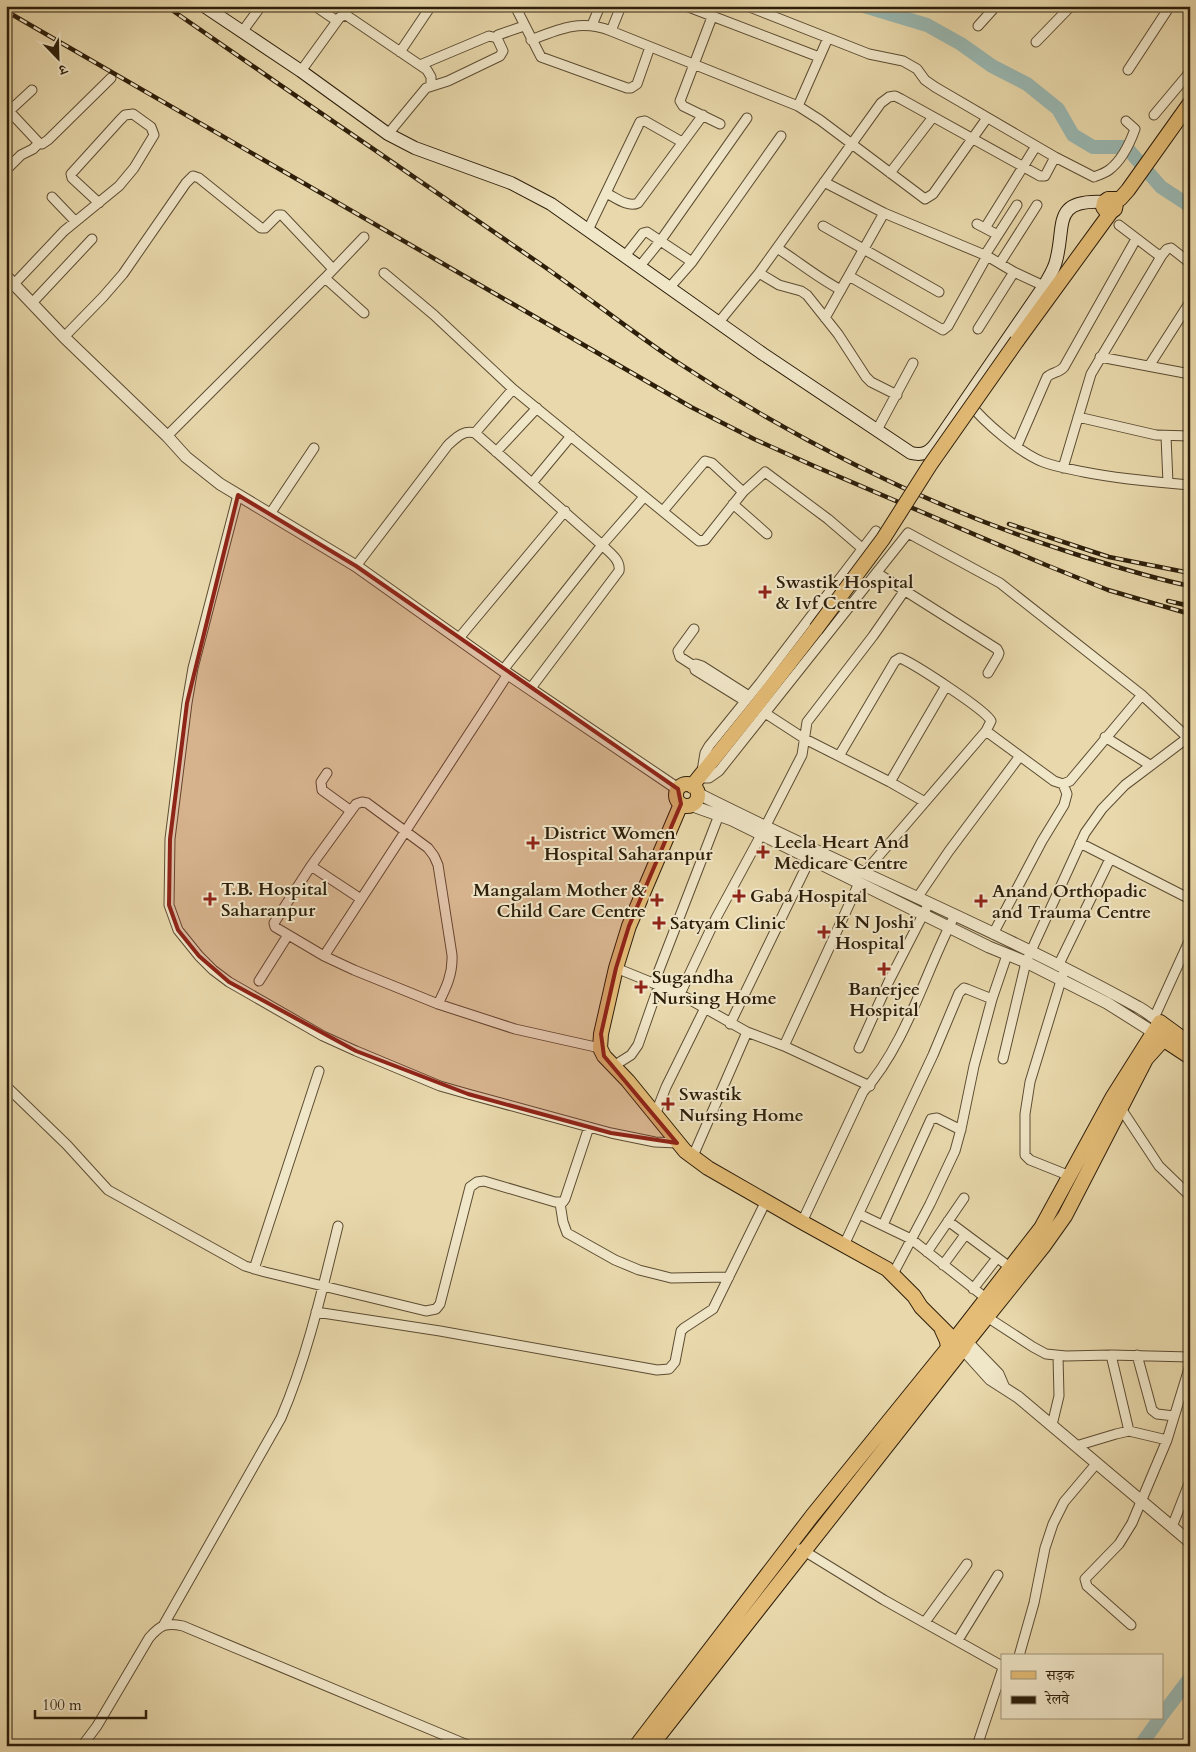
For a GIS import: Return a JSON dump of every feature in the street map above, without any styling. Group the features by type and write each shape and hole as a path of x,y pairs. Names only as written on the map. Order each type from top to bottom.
{"main road":[{"path":"204,6 218,10 242,32 388,134 415,148 511,182 552,204 719,322 911,453 918,455 927,453 937,442 1044,286 1056,263 1062,221 1068,211 1075,204 1084,202 1109,204 1120,199 1190,103"},
{"path":"958,1343 947,1341 940,1326 893,1274 708,1168 693,1156 678,1143 628,1081 604,1056 600,1048 601,1034 616,968 629,926 693,790 882,538 1109,204"},
{"path":"678,789 677,799 693,790"},
{"path":"1160,1028 1190,1044"},
{"path":"1160,1028 1190,1057"},
{"path":"636,1746 791,1543 958,1343 987,1317 1065,1216 1160,1028"},
{"path":"651,1746 804,1550 958,1343 987,1299 1042,1228 1112,1098 1160,1028"},
{"path":"914,1296 928,1302 958,1343"}],"street":[{"path":"242,32 261,6"},
{"path":"315,6 337,21"},
{"path":"400,52 431,6"},
{"path":"515,6 541,58 631,88 637,84 650,46"},
{"path":"592,25 600,6"},
{"path":"611,31 621,6"},
{"path":"686,6 819,57"},
{"path":"747,6 869,54 895,59 912,66 928,83 1036,146 1094,177 1109,170 1131,141 1135,129 1126,121"},
{"path":"978,26 996,6"},
{"path":"1036,42 1071,6"},
{"path":"1128,70 1170,6"},
{"path":"300,71 337,21 343,15 346,15 430,73 431,86"},
{"path":"712,17 680,101 683,106 720,124"},
{"path":"531,40 566,27 592,25 650,46 798,106 820,120 921,197 929,198 987,118"},
{"path":"496,38 501,34 524,26"},
{"path":"388,134 422,91 448,81 500,56 502,51 496,38 492,36 420,65"},
{"path":"798,106 828,38"},
{"path":"1154,115 1190,72"},
{"path":"6,170 21,155 34,149 39,143 48,140 111,78"},
{"path":"32,90 8,112 39,143"},
{"path":"719,322 759,273 881,103 889,97 895,96 1040,176 1045,176 1056,157"},
{"path":"98,202 72,178 71,174 125,115 133,114 153,131 153,139 126,178 10,280 64,337 167,436 186,457 220,484 356,566 506,672 678,789"},
{"path":"606,192 628,204 638,203 703,116"},
{"path":"890,173 933,117"},
{"path":"640,266 661,240 746,118"},
{"path":"588,230 640,122 645,121 682,142"},
{"path":"670,288 692,262 780,136"},
{"path":"998,235 981,226 1036,146"},
{"path":"64,337 123,274 193,176 199,178 261,228 265,228 278,215 282,215 334,269"},
{"path":"824,182 884,213 986,256 1044,286"},
{"path":"52,197 75,221"},
{"path":"848,276 943,330 948,326 1017,204"},
{"path":"1000,263 1037,205"},
{"path":"826,318 884,213"},
{"path":"1118,225 1157,254 1162,255"},
{"path":"823,226 940,292"},
{"path":"625,256 645,232 661,240 692,262"},
{"path":"167,436 364,237"},
{"path":"32,303 92,239"},
{"path":"1017,446 1047,377 1064,367 1136,239"},
{"path":"777,248 800,262 820,279 841,290"},
{"path":"1064,468 1091,374 1162,255 1167,249 1171,248 1190,263"},
{"path":"978,329 1014,272"},
{"path":"384,273 434,315 514,389 695,539 705,540 743,492 765,472 828,519 863,549"},
{"path":"759,273 779,285 804,292 826,318 866,377 871,382 897,395"},
{"path":"325,278 364,314"},
{"path":"1149,366 1190,302"},
{"path":"1100,356 1190,374"},
{"path":"877,430 913,363"},
{"path":"475,433 514,389"},
{"path":"966,400 980,418 1042,462 1122,479 1190,485"},
{"path":"496,452 537,408"},
{"path":"1078,417 1147,433 1166,436 1190,436"},
{"path":"356,566 448,445 459,434 475,433 565,511 602,545 618,561 620,566 531,688"},
{"path":"532,483 571,436"},
{"path":"1166,436 1168,483"},
{"path":"270,514 314,448"},
{"path":"663,511 705,461 712,462 743,492"},
{"path":"238,495 193,668 187,703 170,839 168,905 178,930 199,956 229,982 323,1036 356,1051 440,1086 636,1139 678,1143"},
{"path":"324,956 506,672 602,545 644,497"},
{"path":"733,504 767,534"},
{"path":"459,638 565,511"},
{"path":"693,790 709,746 876,530"},
{"path":"693,790 719,771 908,533 1000,583 1142,695 1188,736 1112,797 1094,820 1080,843 1028,957 1002,1059"},
{"path":"877,573 997,649 998,656 988,673"},
{"path":"680,994 716,918 802,755 807,722 873,636 905,590"},
{"path":"694,629 678,654 694,666 695,670 747,699"},
{"path":"784,1046 861,878 986,731 991,721 988,716 946,686 902,658 897,659 839,756"},
{"path":"890,782 946,686"},
{"path":"986,731 1054,781 1063,784 1070,781 1142,695"},
{"path":"765,713 805,740 890,782 925,802"},
{"path":"1105,737 1150,766"},
{"path":"918,898 949,851 1020,756"},
{"path":"327,773 321,782 322,790 351,812"},
{"path":"993,934 1042,840 1064,805 1067,794 1063,784"},
{"path":"693,790 719,815 763,831 861,878 922,915 1007,954 1028,957 1062,967 1140,1008 1160,1028"},
{"path":"693,790 810,859 918,898 993,934 1060,980 1160,1028"},
{"path":"438,1004 450,977 452,955 440,875 434,856 428,848 367,803 359,802 312,866 274,923 275,927 324,956 438,1004 515,1029 600,1048"},
{"path":"612,1066 631,1055 638,1045 657,984 719,815"},
{"path":"1080,843 1190,899"},
{"path":"730,1024 810,859"},
{"path":"1070,1176 1030,1160 1025,1155 1024,1114 1030,1082 1060,980 1062,967 1110,859"},
{"path":"312,866 361,899"},
{"path":"859,1048 928,903"},
{"path":"802,1222 863,1092 870,1086 907,1022 948,927 955,916"},
{"path":"259,981 288,935"},
{"path":"1160,1028 1190,939"},
{"path":"893,1274 954,1151 961,1130 974,1066 992,999 1007,954"},
{"path":"616,968 680,994 730,1024 784,1046 870,1086"},
{"path":"844,1245 933,1055 959,993 964,988 992,999"},
{"path":"655,1115 666,1087 705,1008"},
{"path":"693,1156 747,1032"},
{"path":"254,1269 319,1072"},
{"path":"6,1086 67,1145 108,1190 254,1269 431,1311 440,1304 470,1187 484,1181 560,1203"},
{"path":"1120,1107 1159,1166 1190,1196"},
{"path":"884,1225 931,1120 936,1118 961,1130"},
{"path":"560,1203 565,1199 589,1127"},
{"path":"927,1252 964,1198"},
{"path":"316,1312 664,1370 672,1367 675,1362 681,1331 713,1309 766,1201"},
{"path":"560,1203 567,1233 622,1263 639,1270 671,1278 729,1277"},
{"path":"860,1214 911,1239 987,1299"},
{"path":"948,1222 1010,1268"},
{"path":"163,1626 281,1418 290,1396 316,1312 338,1226"},
{"path":"943,1265 965,1234"},
{"path":"973,1289 997,1258"},
{"path":"987,1317 1046,1354 1058,1356 1137,1355 1190,1357"},
{"path":"958,1343 998,1374 1005,1389 1018,1397 1190,1542"},
{"path":"1111,1355 1129,1431"},
{"path":"1137,1355 1152,1410 1158,1414 1174,1416"},
{"path":"1052,1426 1059,1396 1058,1356"},
{"path":"1131,1625 1084,1582 1087,1576 1123,1539 1132,1523 1166,1440 1190,1365"},
{"path":"1076,1446 1129,1431 1166,1440"},
{"path":"1021,1654 1034,1603 1045,1548 1053,1524 1064,1502 1096,1464"},
{"path":"1172,1527 1189,1487"},
{"path":"791,1543 884,1600 1001,1665"},
{"path":"925,1622 966,1564"},
{"path":"958,1640 998,1575"},
{"path":"82,1746 97,1726 150,1638 158,1628 173,1624 182,1626 470,1746"},
{"path":"977,1746 1001,1674"}],"highlighted area":[{"path":"238,495 356,566 678,789 681,804 629,926 616,968 601,1034 604,1056 677,1143 611,1133 468,1094 356,1051 229,982 199,956 178,930 169,905 170,839 187,703"}],"waterway":[{"path":"864,6 927,25 961,44 992,66 1027,84 1058,109 1073,135 1093,147 1126,147 1161,187 1190,206"},
{"path":"1164,1712 1190,1678"},
{"path":"1140,1746 1159,1720"}],"railway":[{"path":"166,6 539,263 674,360 769,419 868,471 970,516 1075,554 1146,576 1190,586"},
{"path":"6,11 691,407 754,439 814,466 1046,565 1108,590 1190,614"},
{"path":"1009,524 1109,557 1190,573"},
{"path":"1168,601 1190,606"}],"place":[{"name":"Swastik Hospital & Ivf Centre","path":"765,592"},
{"name":"District Women Hospital Saharanpur","path":"533,843"},
{"name":"Leela Heart And Medicare Centre","path":"763,852"},
{"name":"Gaba Hospital","path":"739,896"},
{"name":"T.B. Hospital Saharanpur","path":"210,899"},
{"name":"Mangalam Mother & Child Care Centre","path":"657,900"},
{"name":"Anand Orthopadic and Trauma Centre","path":"981,901"},
{"name":"Satyam Clinic","path":"659,923"},
{"name":"K N Joshi Hospital","path":"824,932"},
{"name":"Banerjee Hospital","path":"884,969"},
{"name":"Sugandha Nursing Home","path":"641,987"},
{"name":"Swastik Nursing Home","path":"668,1104"}]}
